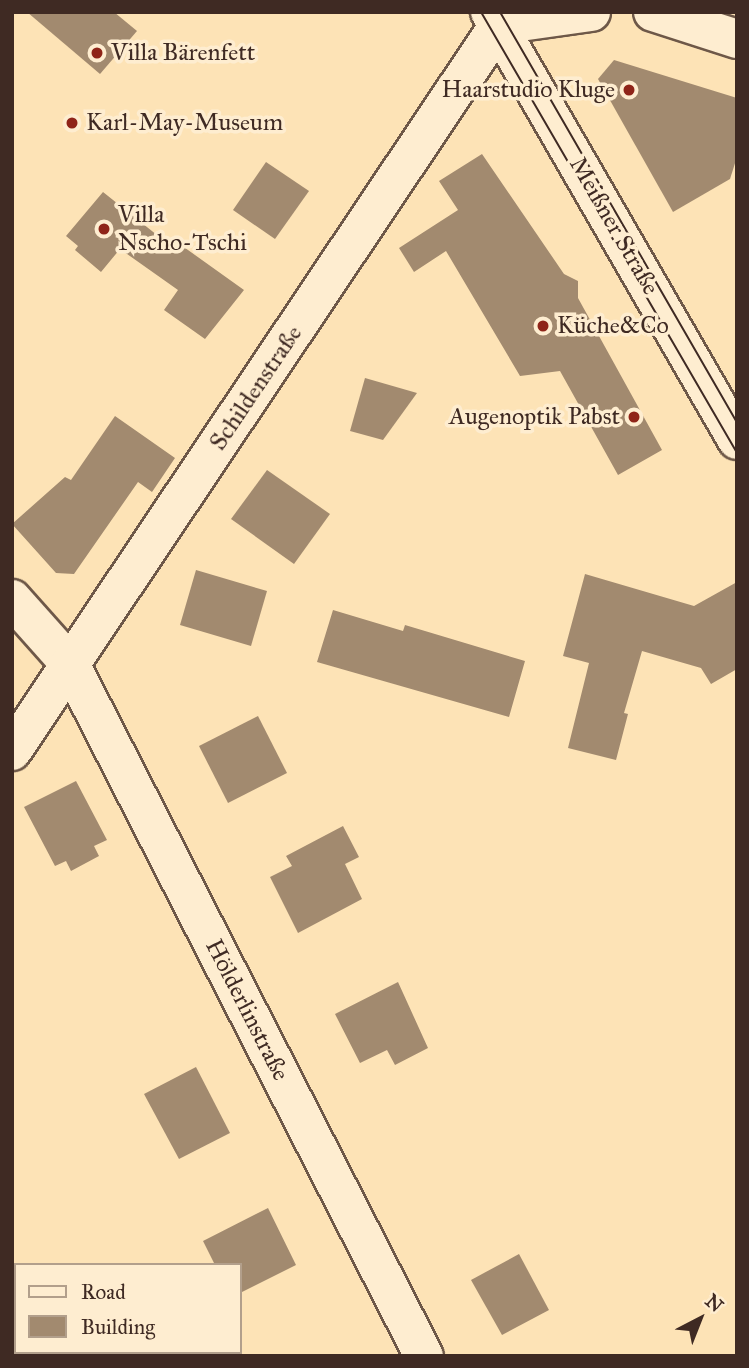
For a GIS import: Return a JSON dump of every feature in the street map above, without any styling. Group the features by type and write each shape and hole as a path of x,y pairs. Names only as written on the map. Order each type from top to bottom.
{"street":[{"path":"497,17 591,12"},
{"path":"653,12 737,39"},
{"name":"Meißner Straße","path":"497,17 737,440"},
{"name":"Schildenstraße","path":"12,751 497,17"},
{"name":"Hölderlinstraße","path":"12,599 70,664 424,1356"}],"building":[{"name":"Villa Bärenfett","path":"27,12 114,12 137,31 100,74"},
{"path":"614,60 737,98 737,157 730,179 673,212 598,79"},
{"path":"482,154 564,274 578,281 578,298 662,450 618,475 560,371 520,376 446,251 414,272 399,248 458,210 439,181"},
{"path":"266,162 309,191 275,239 233,210"},
{"path":"103,192 177,251 181,245 244,290 205,339 164,310 178,290 120,249 101,272 75,250 78,246 66,236"},
{"path":"365,378 417,393 383,440 350,431"},
{"path":"115,416 175,458 152,492 138,482 74,574 56,573 12,524 65,477 71,480"},
{"path":"267,470 330,514 294,564 231,519"},
{"path":"196,570 267,591 251,646 180,625"},
{"path":"585,574 694,606 737,582 737,669 711,684 701,668 642,651 624,713 628,714 616,760 568,748 589,663 563,656"},
{"path":"333,610 403,631 405,625 525,661 509,717 317,662"},
{"path":"258,716 287,773 228,803 199,746"},
{"path":"76,781 107,840 94,846 99,856 71,871 66,861 55,866 24,807"},
{"path":"343,826 359,857 345,864 362,899 298,933 270,877 292,866 286,856"},
{"path":"398,982 428,1048 395,1065 387,1050 360,1063 335,1014"},
{"path":"196,1067 230,1133 179,1159 144,1094"},
{"path":"268,1208 296,1265 242,1292 242,1263 214,1263 203,1241"},
{"path":"519,1254 549,1310 502,1335 471,1280"}],"tram line":[{"path":"481,12 737,453"},
{"path":"500,12 737,422"}],"place":[{"name":"Villa Bärenfett","path":"97,53"},
{"name":"Haarstudio Kluge","path":"629,90"},
{"name":"Karl-May-Museum","path":"72,123"},
{"name":"Villa Nscho-Tschi","path":"104,229"},
{"name":"Küche&Co","path":"543,326"},
{"name":"Augenoptik Pabst","path":"634,417"}]}
